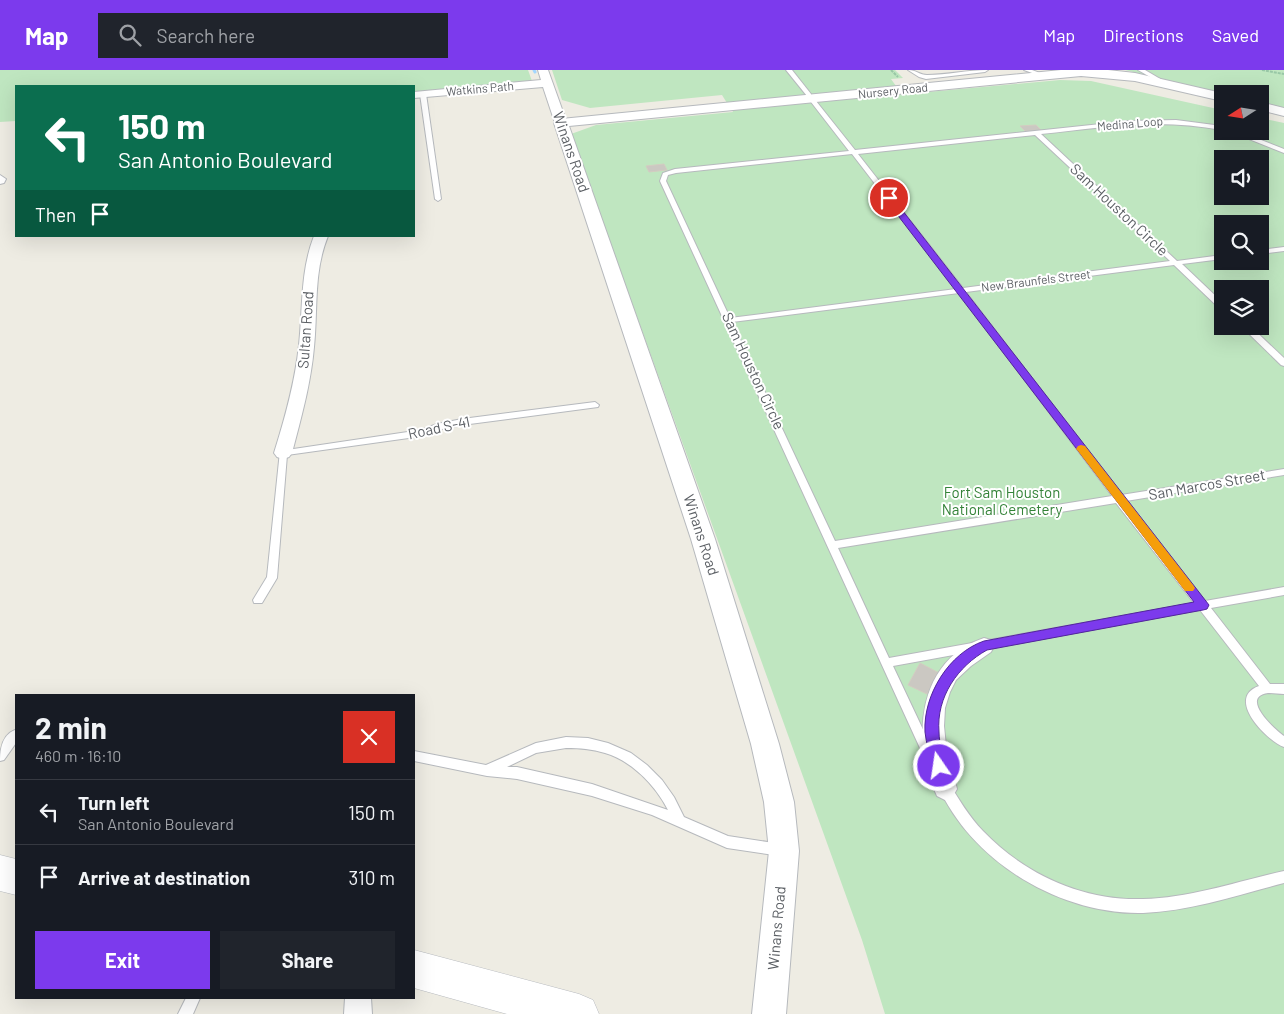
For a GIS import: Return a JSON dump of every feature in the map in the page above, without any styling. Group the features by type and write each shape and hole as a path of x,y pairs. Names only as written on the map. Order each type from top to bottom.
{"main road":[{"path":"0,873 15,877"},
{"path":"415,969 579,1014"}],"street":[{"name":"Winans Road","path":"543,70 700,530 765,744 779,802 784,851 769,1014"},
{"name":"Nursery Road","path":"561,123 1080,72 1138,73 1214,95"},
{"name":"Watkins Path","path":"418,94 547,83"},
{"path":"1269,108 1284,112"},
{"name":"Sultan Road","path":"283,453 306,359 310,264 321,237"},
{"path":"945,789 932,731 935,703 940,691 962,659 984,646"},
{"path":"358,999 358,1014"}],"lane":[{"path":"789,70 962,290 1119,499 1267,688"},
{"path":"911,70 921,76 926,76 985,70"},
{"path":"1027,70 1045,76"},
{"path":"1120,70 1138,73"},
{"path":"418,94 438,199"},
{"name":"Medina Loop","path":"1036,133 1158,120 1214,127"},
{"name":"Sam Houston Circle","path":"1214,299 1036,133 675,171 665,174 663,180 730,320 945,789 969,826 1001,856 1021,871 1044,883 1092,901 1141,906 1168,904 1284,877"},
{"path":"1255,140 1284,151"},
{"path":"1269,251 1284,249"},
{"name":"New Braunfels Street","path":"730,320 1214,258"},
{"path":"1254,335 1284,363"},
{"name":"Road S-41","path":"283,453 423,433 440,426 462,422 595,405"},
{"path":"258,600 272,578 283,453"},
{"name":"San Marcos Street","path":"833,545 1284,472"},
{"path":"886,663 1284,591"},
{"path":"1284,689 1267,688 1260,690 1252,700 1254,714 1265,730 1284,742"},
{"path":"0,756 15,735"},
{"path":"487,771 521,754 543,746 590,743 623,754 651,774 672,802 680,822"},
{"path":"415,756 487,771 517,773 592,790 654,810 727,842 784,851"},
{"path":"185,1014 192,999"}],"path":[{"path":"891,70 898,77"},
{"path":"1262,70 1284,74"}],"green space":[{"path":"0,70 528,70 532,81 415,92 415,85 15,85 15,121 0,122"},
{"path":"552,70 895,70 903,78 891,79 896,86 727,103 722,95 590,108 562,100"},
{"path":"1125,70 1284,70 1284,109 1269,105 1269,85 1214,85 1214,91"},
{"name":"Fort Sam Houston National Cemetery","path":"1060,80 1091,81 1214,108 1214,140 1269,140 1269,120 1284,123 1284,1014 885,1014 862,940 571,134 596,125 733,112 732,110"}],"building":[{"path":"1036,125 1041,130 1026,132 1020,126"},
{"path":"664,164 667,170 649,172 646,166"},
{"path":"920,663 939,673 927,694 908,685"}],"slow traffic":[{"path":"1081,449 1189,588"}],"route":[{"path":"889,198 962,290 1119,499 1203,605 984,646 970,653 956,666 940,691 935,703 932,716 932,731 939,766"}]}
